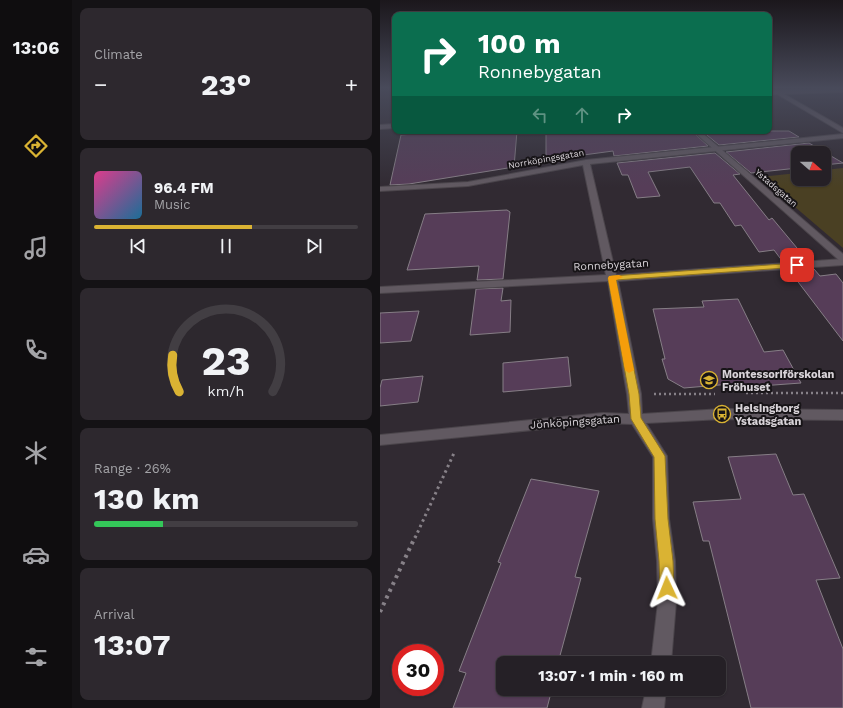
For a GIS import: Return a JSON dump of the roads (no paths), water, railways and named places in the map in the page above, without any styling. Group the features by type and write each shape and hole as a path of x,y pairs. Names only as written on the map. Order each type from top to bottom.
{"street":[{"path":"828,121 843,130"},
{"path":"380,127 392,126"},
{"name":"Ystadsgatan","path":"699,134 843,259"},
{"name":"Norrköpingsgatan","path":"380,189 468,184 586,162 843,136"},
{"path":"586,162 612,278 634,394 636,419 660,456 661,519 666,561 667,602 662,656"},
{"name":"Ronnebygatan","path":"380,290 612,278 843,262"},
{"name":"Jönköpingsgatan","path":"380,440 603,418 636,419 722,414 843,414"},
{"path":"652,708 655,696"}],"place":[{"name":"Montessoriförskolan Fröhuset","path":"709,380"},
{"name":"Helsingborg Ystadsgatan","path":"722,414"}]}
